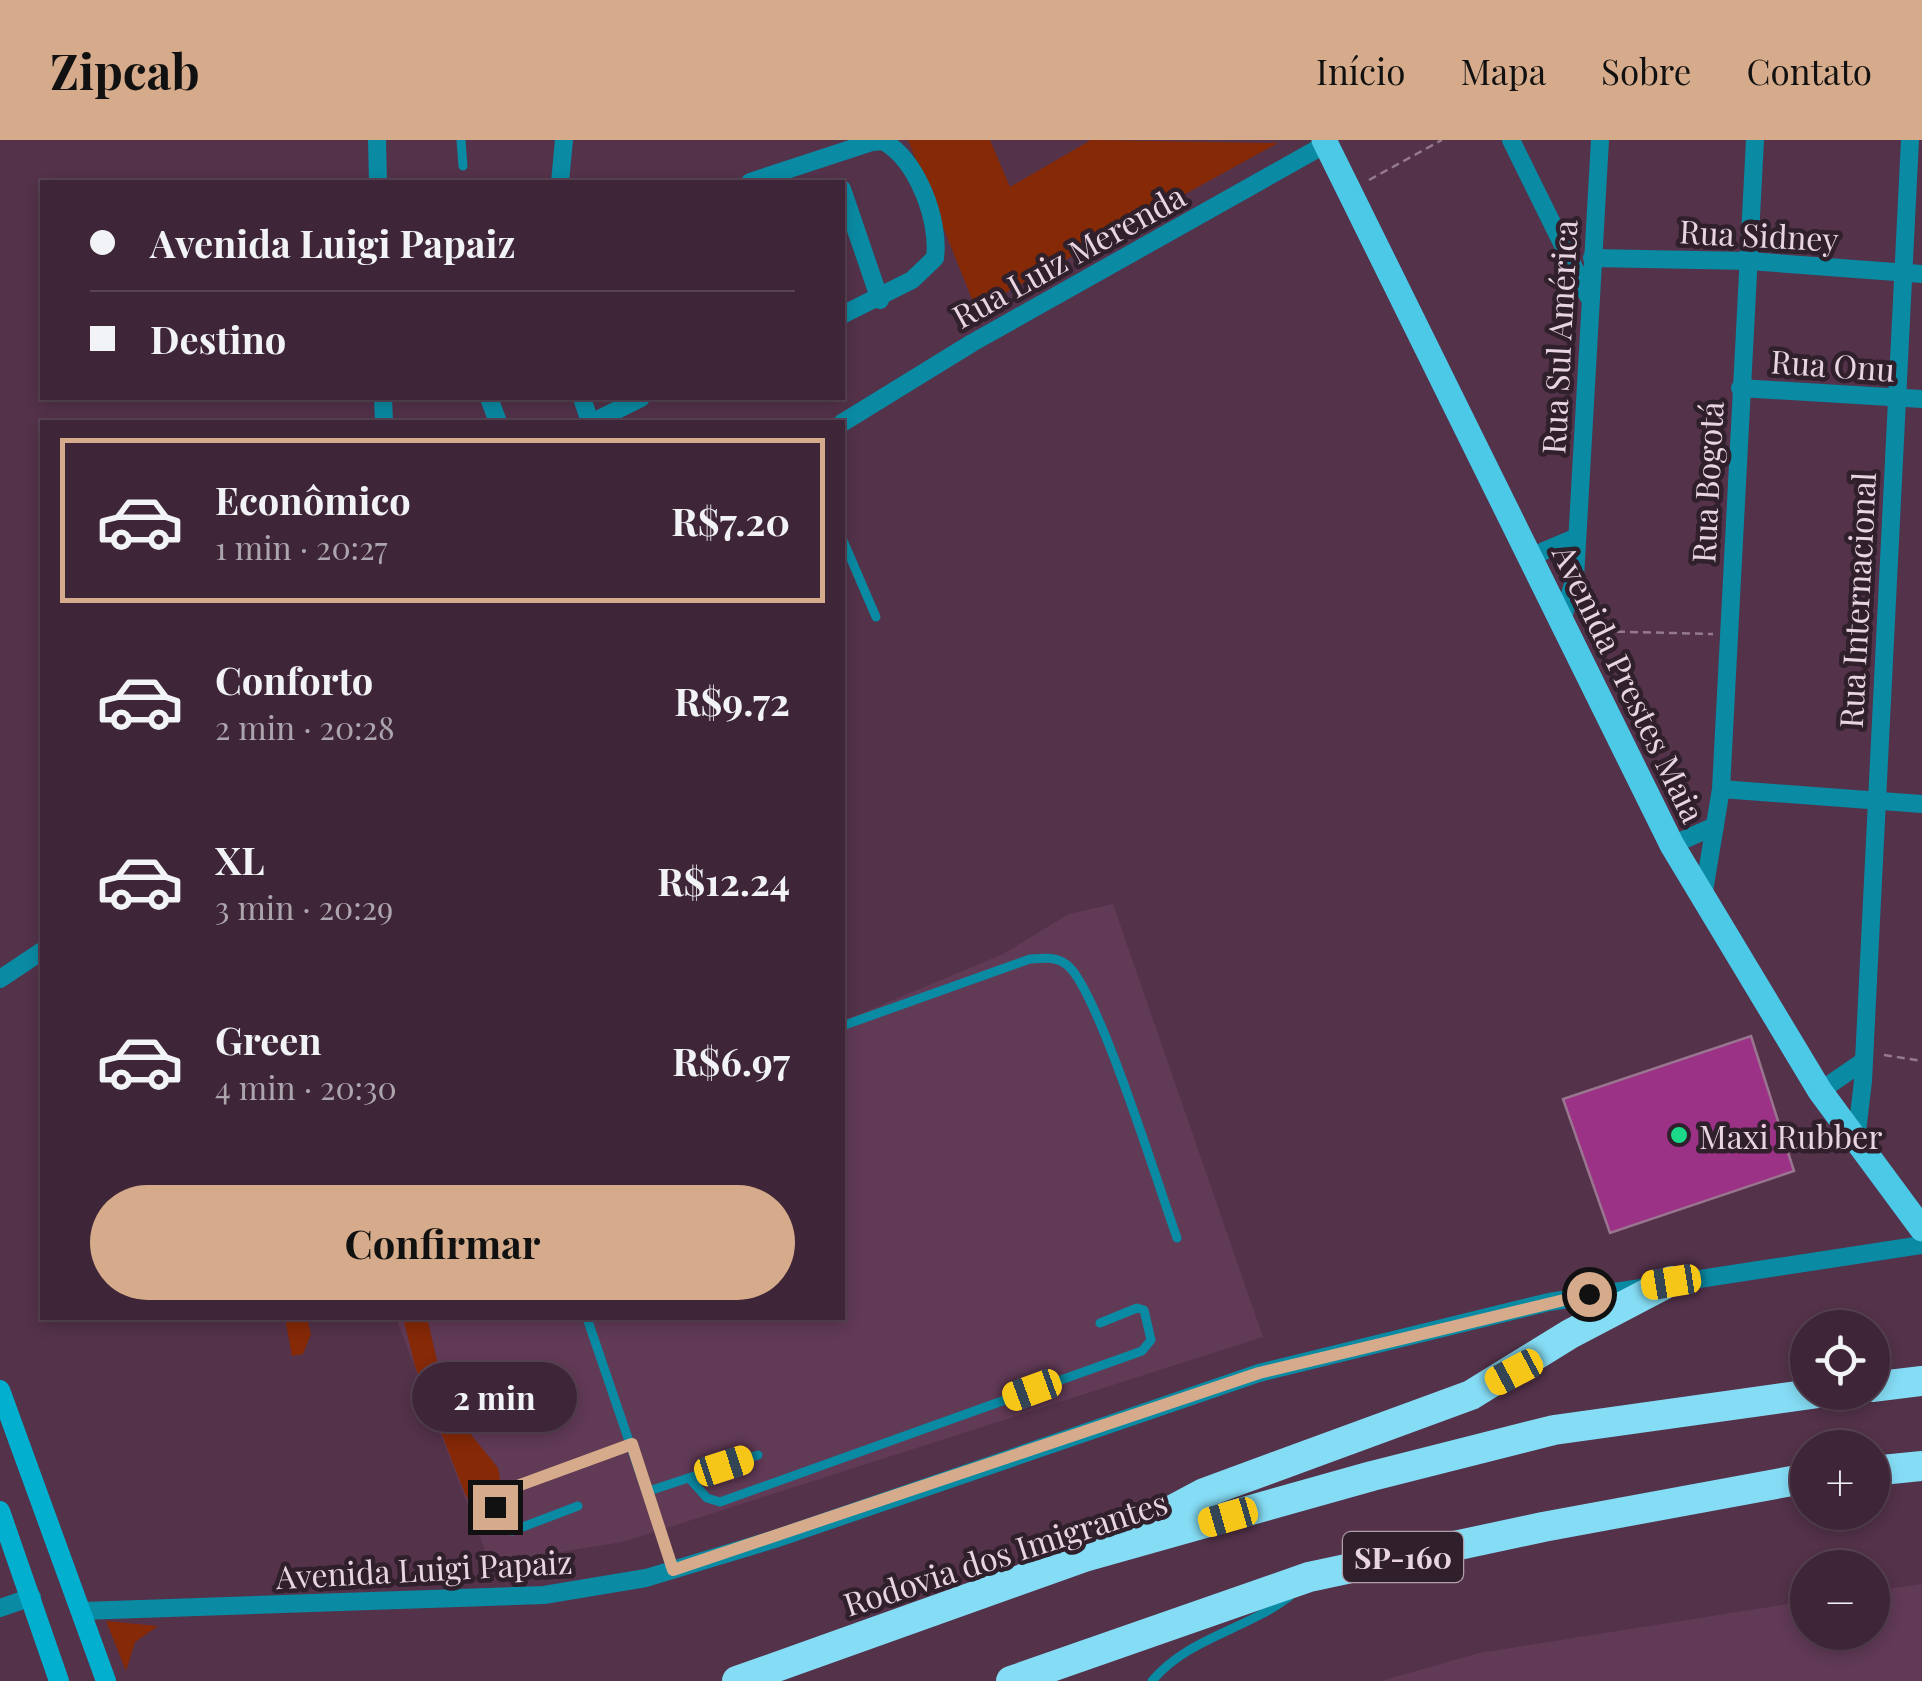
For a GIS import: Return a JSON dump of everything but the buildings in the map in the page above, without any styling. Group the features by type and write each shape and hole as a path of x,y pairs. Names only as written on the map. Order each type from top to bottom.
{"highway":[{"path":"1084,1557 1204,1494 1471,1395 1570,1334 1671,1282"},
{"path":"1890,1385 1922,1381"},
{"name":"Rodovia dos Imigrantes","path":"737,1681 1084,1557 1554,1430 1790,1397"},
{"path":"1890,1469 1922,1466"},
{"name":"SP-160","path":"1011,1681 1310,1577 1543,1526 1790,1481"}],"main road":[{"name":"Avenida Prestes Maia","path":"1325,142 1672,845 1820,1091 1922,1229"}],"street":[{"path":"376,140 378,180"},
{"path":"560,180 564,140"},
{"path":"1510,140 1590,300"},
{"name":"Rua Sul América","path":"1566,624 1575,578 1600,140"},
{"name":"Rua Bogotá","path":"1703,898 1721,789 1754,140"},
{"name":"Rua Internacional","path":"1856,1140 1898,398 1913,273 1910,140"},
{"path":"761,180 883,141 906,159 935,234 935,258 912,280 880,300 845,314"},
{"name":"Rua Luiz Merenda","path":"845,422 972,343 1325,142"},
{"path":"831,155 839,180"},
{"path":"845,198 880,300"},
{"name":"Rua Sidney","path":"1592,258 1748,261 1913,273"},
{"name":"Rua Onu","path":"1740,388 1922,399"},
{"path":"596,420 637,400"},
{"path":"1532,556 1577,537"},
{"path":"1721,789 1922,804"},
{"path":"1672,845 1715,826"},
{"path":"0,979 40,951"},
{"path":"1820,1091 1862,1057"},
{"name":"Avenida Luigi Papaiz","path":"82,1611 544,1595 673,1570 1259,1373 1549,1302 1922,1245"},
{"path":"0,1390 106,1681"},
{"path":"0,1511 59,1681"},
{"path":"0,1608 32,1596"}],"lane":[{"path":"461,140 463,166"},
{"path":"845,545 876,618"},
{"path":"845,1025 1030,960 1050,957 1065,963 1092,1002 1177,1238"},
{"path":"689,1478 707,1498 720,1502 1142,1350 1151,1340 1144,1310 1137,1308 1100,1323"},
{"path":"588,1320 650,1491 673,1570"},
{"path":"578,1506 512,1532 496,1517 495,1507 506,1490 632,1444"},
{"path":"650,1491 758,1455"},
{"path":"1152,1681 1183,1653 1272,1610 1310,1577"}],"path":[{"path":"1349,192 1442,140"},
{"path":"1566,624 1728,635"},
{"path":"1862,1057 1922,1061"}],"shaded area":[{"path":"908,140 990,140 1010,187 1091,140 1278,143 976,309"},
{"path":"1113,904 1263,1337 623,1542 490,1563 397,1320 845,1320 845,1020 1003,954 1069,914"},
{"path":"285,1320 308,1320 311,1334 303,1354 292,1356"},
{"path":"404,1320 427,1320 448,1406 498,1468 500,1479 482,1506 471,1504 465,1494 415,1366"},
{"path":"1922,1584 1922,1681 1381,1681 1479,1653 1790,1604 1790,1650 1890,1650 1890,1589"},
{"path":"106,1621 158,1626 135,1642 126,1671"}],"place":[{"name":"Maxi Rubber","path":"1679,1135"}],"route":[{"path":"495,1507 506,1490 632,1444 673,1570 808,1528 1259,1373 1589,1294"}]}
